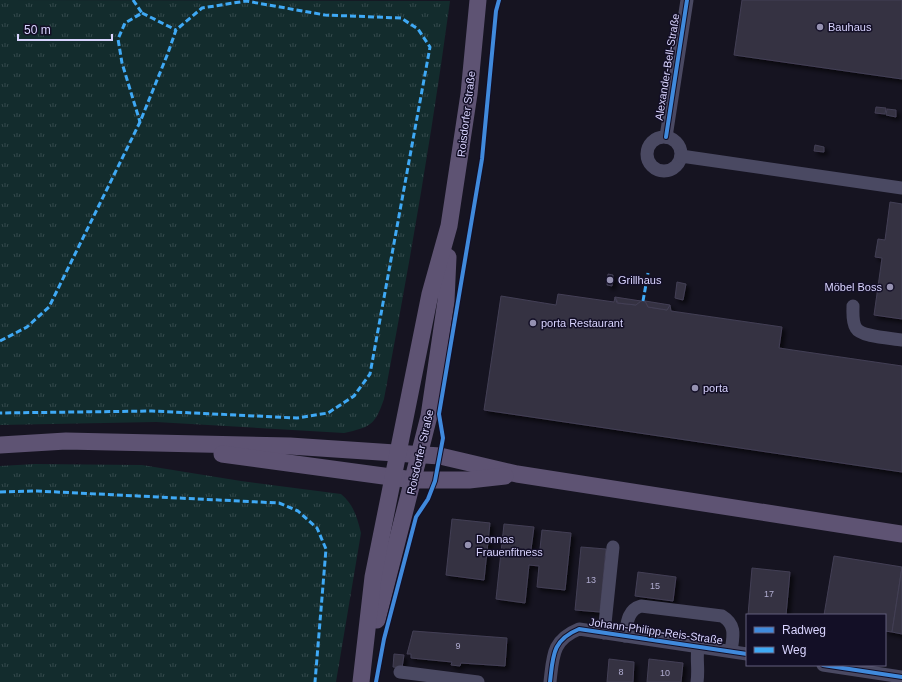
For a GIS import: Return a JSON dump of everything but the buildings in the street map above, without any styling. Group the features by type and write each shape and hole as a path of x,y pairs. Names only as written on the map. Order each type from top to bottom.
{"main road":[{"name":"Roisdorfer Straße","path":"362,677 429,416 446,301 449,226 469,94 478,0"},
{"name":"Roisdorfer Straße","path":"362,677 373,577 392,478 430,294 449,226"},
{"path":"0,444 66,441 290,446 440,456 517,474 902,534"},
{"path":"166,444 413,480 469,480 517,474"}],"street":[{"name":"Alexander-Bell-Straße","path":"666,137 687,0"},
{"path":"666,137 675,141 680,150 681,156 675,166 663,171 653,167 647,151 650,143 657,138 666,137"},
{"path":"681,156 902,188"},
{"path":"853,306 853,320 856,329 863,334 902,340"},
{"path":"604,633 613,547"},
{"path":"625,636 628,617 635,608 640,606 722,616 732,624 734,631 731,651"},
{"name":"Johann-Philipp-Reis-Straße","path":"550,682 554,655 561,639 579,629 746,654"},
{"path":"697,682 699,666 696,659 698,646"},
{"path":"830,666 902,677"},
{"path":"400,672 478,682"}],"green space":[{"path":"0,0 450,1 420,201 384,399 375,420 371,424 360,429 344,433 156,422 0,425"},
{"path":"35,464 142,465 241,481 341,494 352,507 361,533 336,682 0,682 0,466"}],"marked path":[{"path":"133,0 142,13 125,23 118,39 122,63 140,122"},
{"path":"0,341 27,327 49,307 140,122 176,30 202,8 246,1 325,15 401,18 418,29 430,47 370,374 354,396 328,413 297,418 152,411 0,413"},
{"path":"142,13 176,30"},
{"path":"643,301 648,273"},
{"path":"0,492 37,491 279,503 298,511 317,528 326,549 315,682"}],"cycle path":[{"path":"376,682 384,639 416,517 428,499 435,481 443,438 439,414 482,159 496,11 499,0"},
{"path":"666,137 687,0"},
{"path":"550,682 553,657 559,644 570,633 579,629 746,654"},
{"path":"830,666 902,677"}],"place":[{"name":"Bauhaus","path":"820,27"},
{"name":"Grillhaus","path":"610,280"},
{"name":"Möbel Boss","path":"890,287"},
{"name":"porta Restaurant","path":"533,323"},
{"name":"porta","path":"695,388"},
{"name":"Donnas Frauenfitness","path":"468,545"}]}
